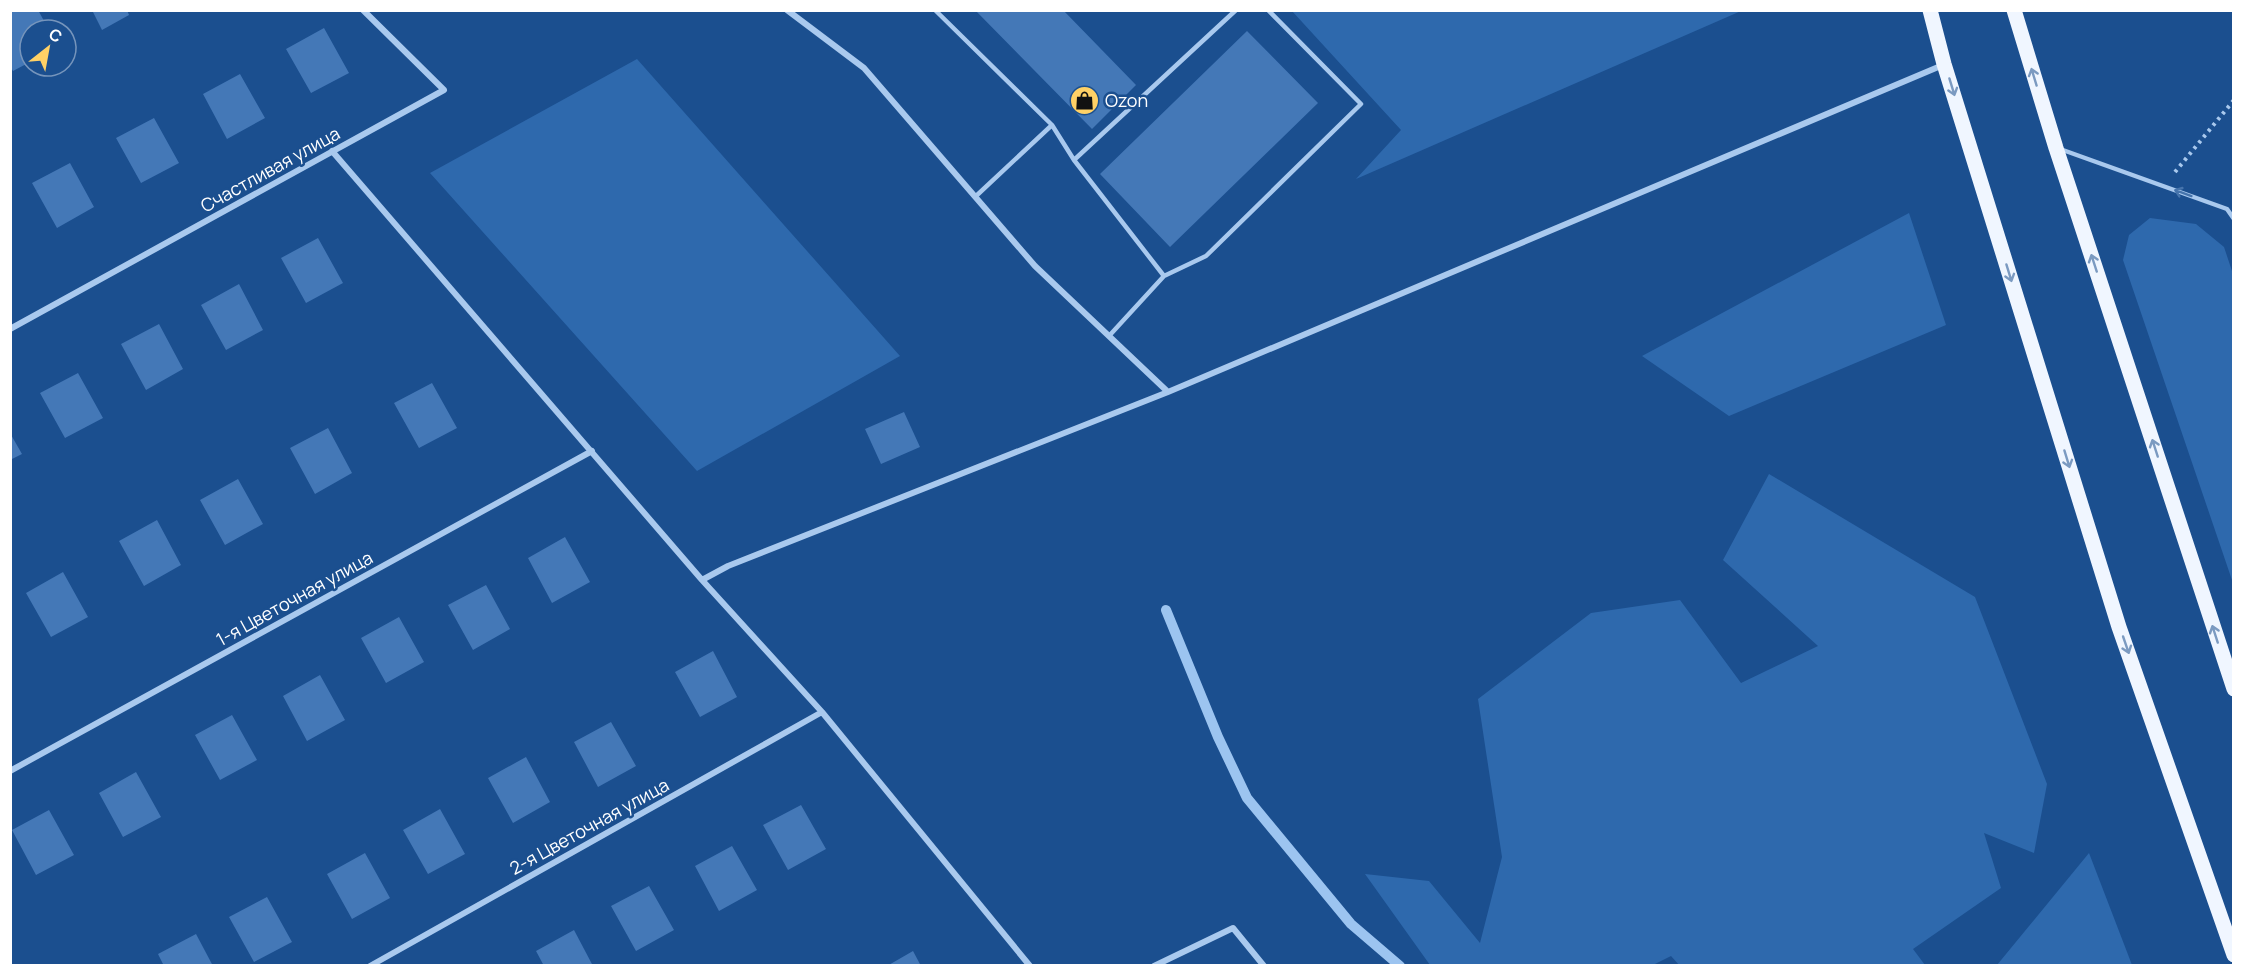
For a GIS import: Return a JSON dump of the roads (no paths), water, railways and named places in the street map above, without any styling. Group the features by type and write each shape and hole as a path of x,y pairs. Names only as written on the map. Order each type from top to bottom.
{"main road":[{"path":"1930,10 1944,64 2119,627 2234,955"},
{"path":"2014,10 2056,148 2234,689"}],"street":[{"name":"Счастливая улица","path":"10,329 444,90 363,10"},
{"path":"787,10 864,68 1035,266 1168,392"},
{"path":"702,580 728,566 1168,392 1944,64"},
{"path":"332,151 702,580 822,712 1030,966"},
{"name":"1-я Цветочная улица","path":"10,771 592,451"},
{"name":"2-я Цветочная улица","path":"370,966 822,712"},
{"path":"1154,966 1233,928 1264,966"}],"lane":[{"path":"935,10 1052,125 1074,160 1164,276"},
{"path":"1074,160 1236,10"},
{"path":"1109,336 1164,276 1206,256 1361,104 1268,10"},
{"path":"975,197 1052,125"},
{"path":"2056,148 2227,209 2234,219"},
{"path":"2227,209 2234,207"}],"waterway":[{"path":"1166,610 1218,737 1247,798 1351,924 1400,966"}],"place":[{"name":"Ozon","path":"1084,100"}]}
